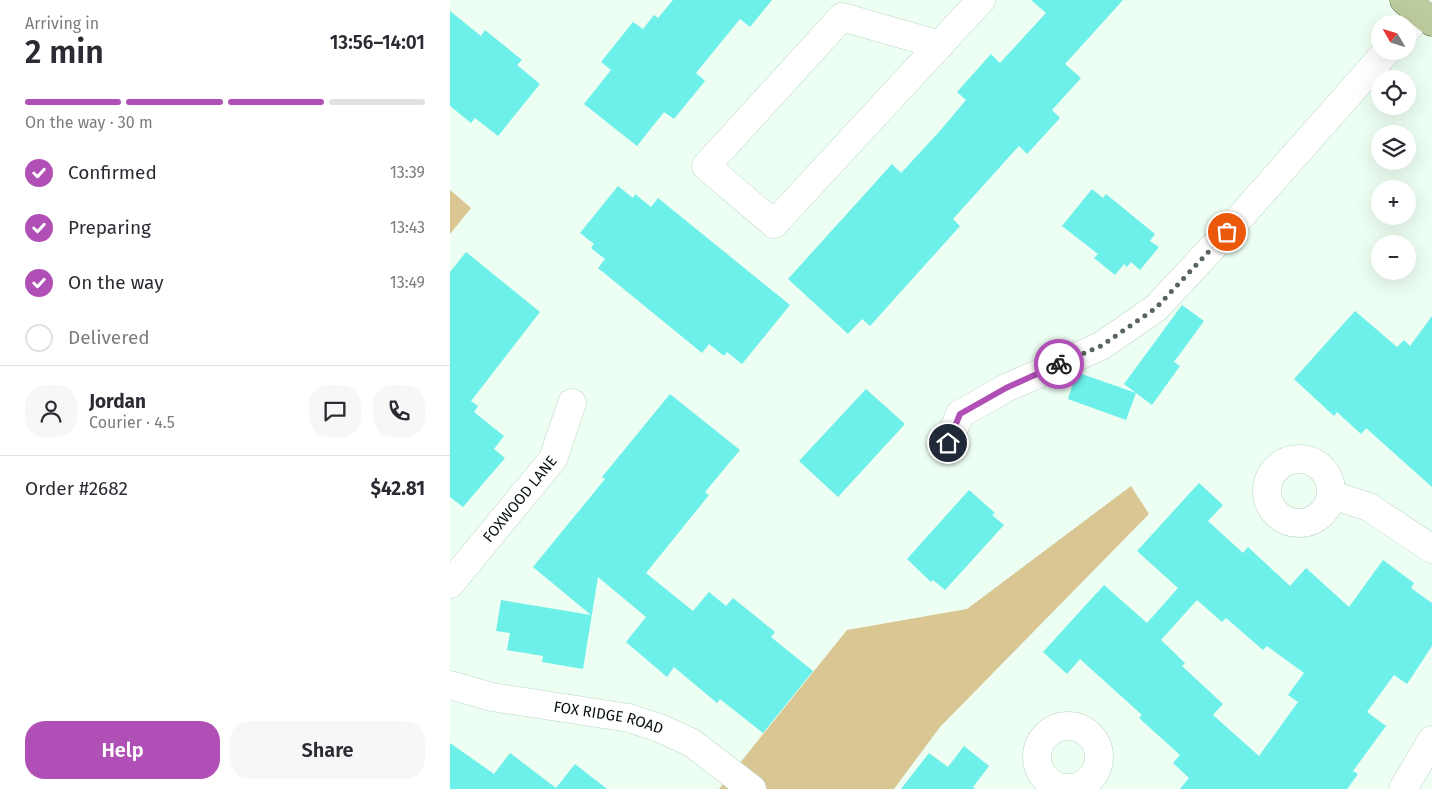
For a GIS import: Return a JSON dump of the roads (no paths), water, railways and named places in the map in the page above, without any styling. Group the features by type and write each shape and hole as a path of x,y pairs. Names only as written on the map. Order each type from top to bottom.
{"street":[{"path":"940,45 842,17 706,166 774,224 940,45 981,0"},
{"path":"948,443 960,414 1006,388 1101,346 1156,308 1227,232 1379,60"},
{"name":"FOXWOOD LANE","path":"450,584 553,459 572,403"},
{"path":"1332,495 1368,507 1432,548"},
{"name":"FOX RIDGE ROAD","path":"450,685 492,697 629,718 662,729 692,743 752,789"},
{"path":"1403,789 1432,740"}]}
